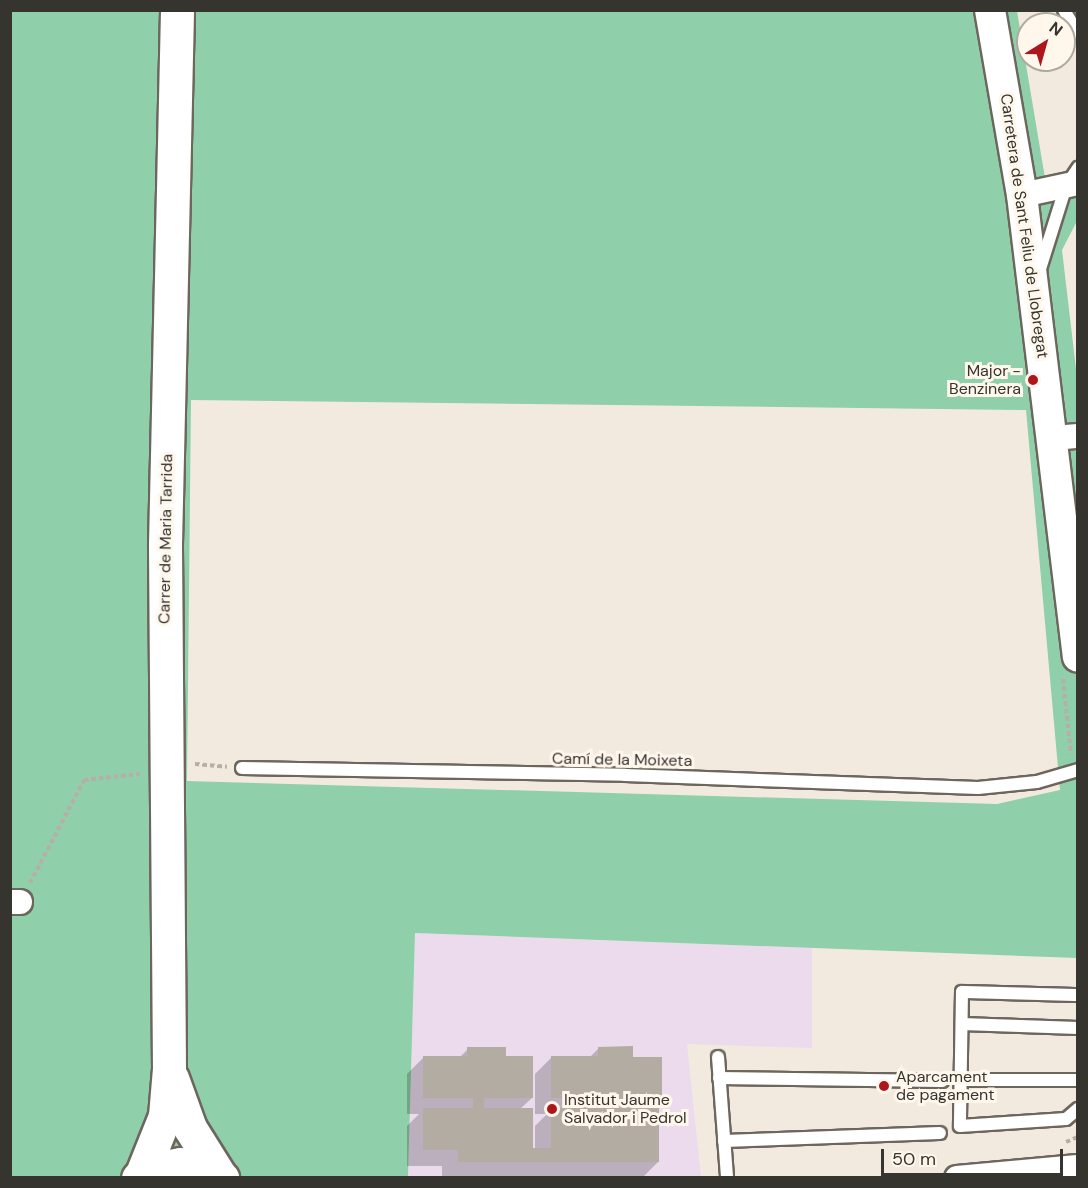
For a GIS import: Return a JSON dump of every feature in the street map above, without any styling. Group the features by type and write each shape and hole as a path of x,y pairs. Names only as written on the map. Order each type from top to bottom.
{"main road":[{"name":"Carrer de Maria Tarrida","path":"140,1177 165,1116 169,1068 164,762 177,10"},
{"name":"Carrer de Maria Tarrida","path":"169,1068 190,1128 221,1177"},
{"path":"140,1177 180,1164 197,1166 221,1177"}],"street":[{"name":"Carretera de Sant Feliu de Llobregat","path":"990,10 1022,195 1034,287 1066,437 1077,657"},
{"path":"1022,195 1074,179"},
{"path":"957,1178 1077,1167"}],"lane":[{"path":"1064,10 1077,33"},
{"path":"1034,287 1074,179"},
{"name":"Camí de la Moixeta","path":"242,768 625,775 978,788 1037,782 1077,770"},
{"path":"1077,995 962,992 960,1126 1066,1119 1077,1109"},
{"path":"962,1024 1077,1028"},
{"path":"718,1057 727,1178"},
{"path":"719,1078 942,1081"},
{"path":"961,1080 1077,1080"},
{"path":"724,1141 940,1133"}],"path":[{"path":"164,762 242,768"},
{"path":"15,902 84,780 133,778"}],"shaded area":[{"name":"Institut Jaume Salvador i Pedrol","path":"415,933 812,948 812,1048 687,1044 701,1177 408,1178"}],"green space":[{"path":"10,11 1017,11 1016,72 1027,72 1045,178 1077,172 1077,221 1062,250 1078,386 1077,958 415,933 408,1177 11,1177","holes":["191,400 1026,410 1060,790 997,804 187,781"]}],"building":[{"path":"633,1046 633,1057 662,1057 662,1099 612,1098 613,1108 659,1108 659,1162 458,1162 458,1150 423,1150 423,1108 473,1108 473,1098 423,1098 423,1056 467,1056 467,1047 506,1047 506,1056 533,1056 533,1098 484,1098 484,1108 533,1108 533,1148 551,1148 551,1108 599,1108 599,1098 551,1098 551,1056 598,1056 598,1047"}],"place":[{"name":"Major - Benzinera","path":"1033,380"},
{"name":"Aparcament de pagament","path":"884,1086"},
{"name":"Institut Jaume Salvador i Pedrol","path":"552,1109"}]}
